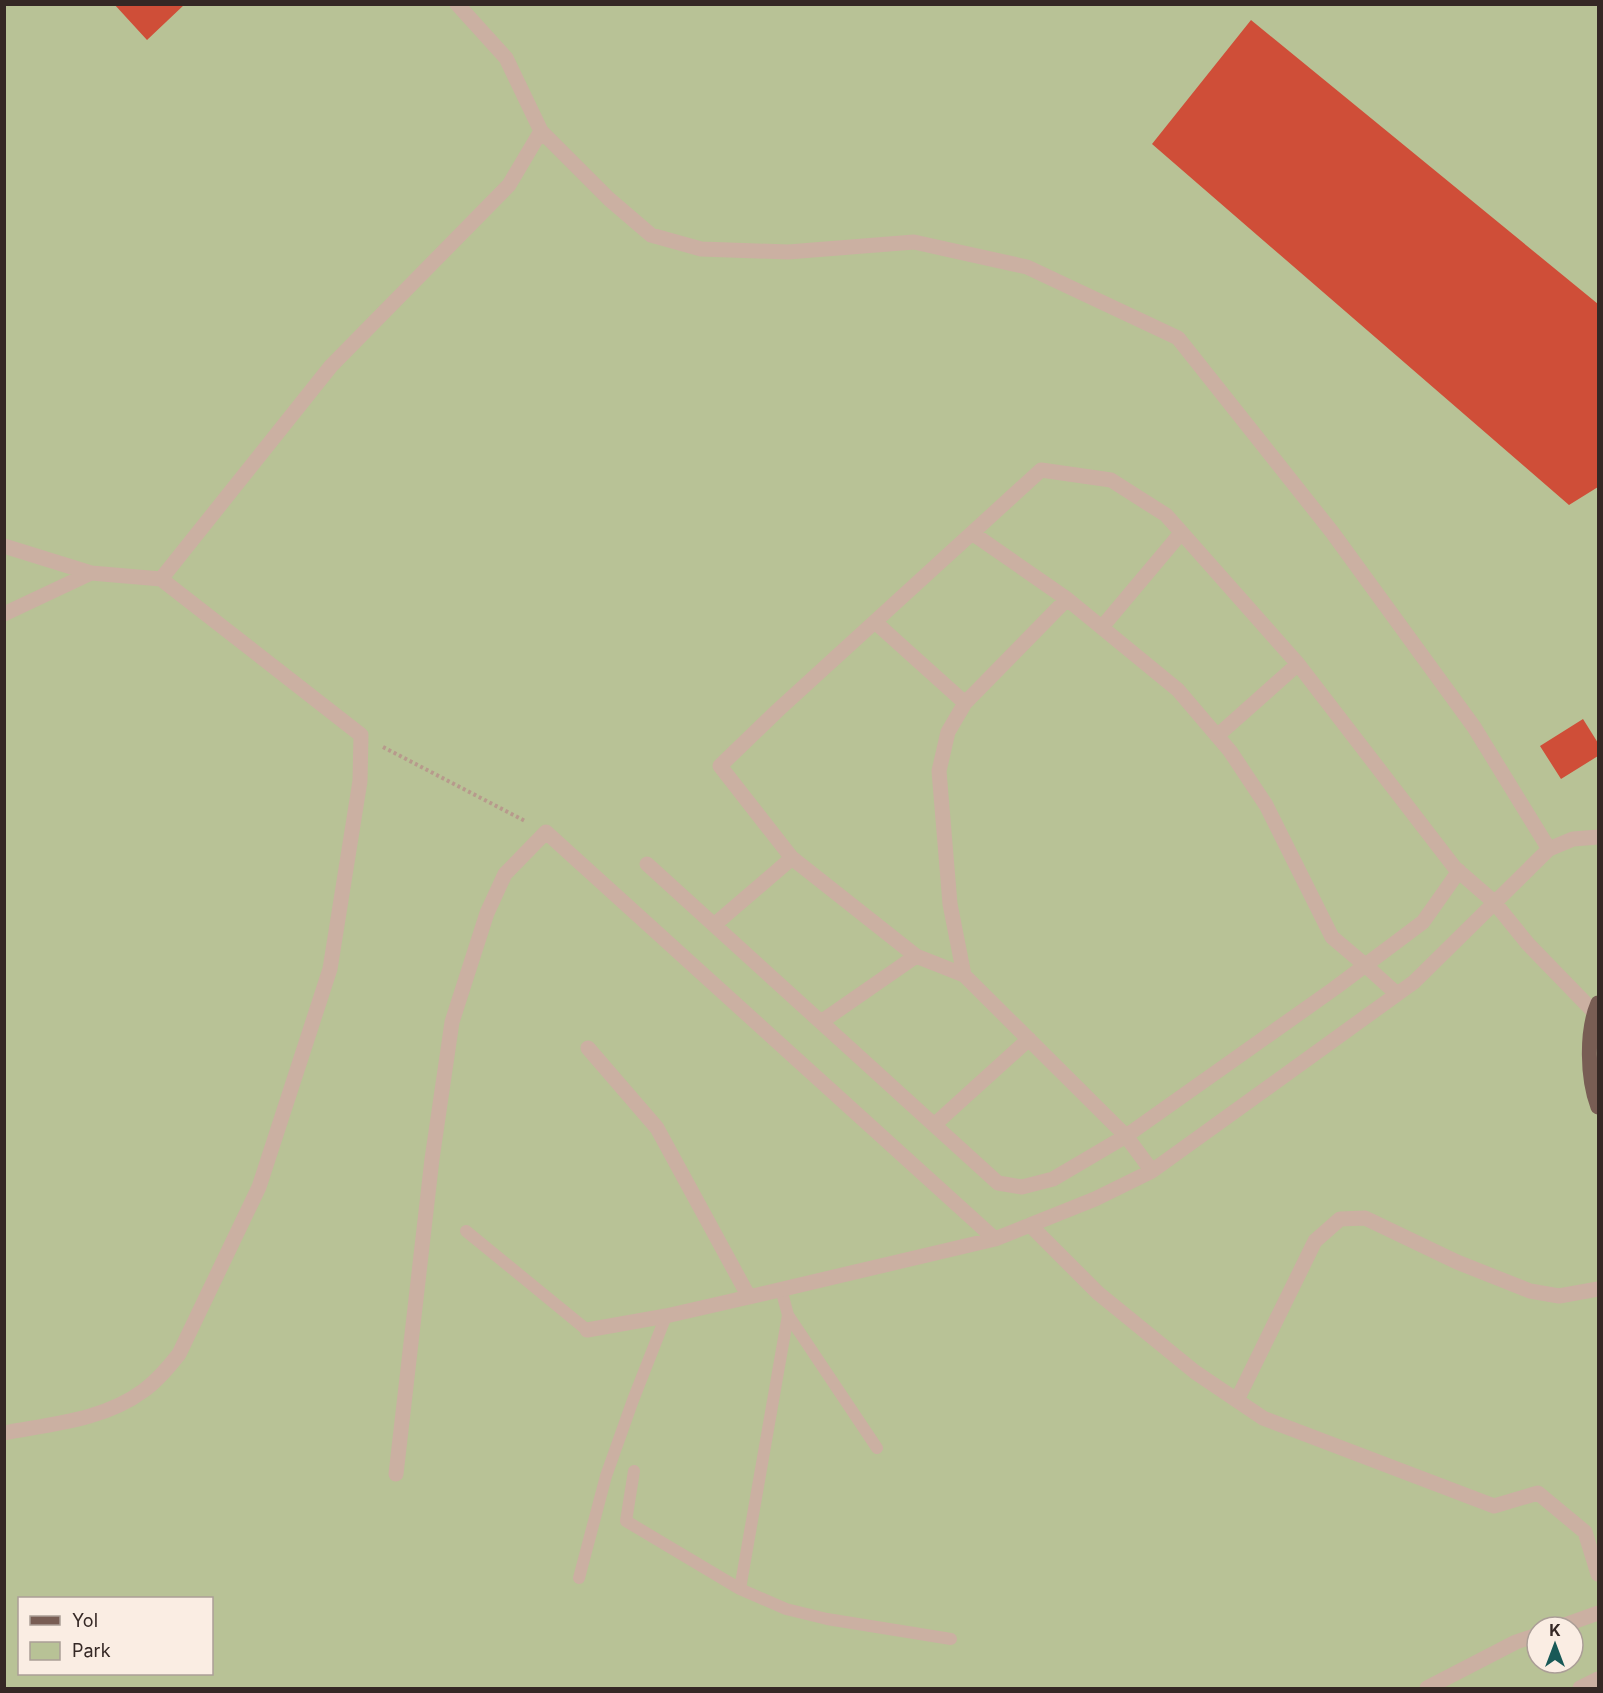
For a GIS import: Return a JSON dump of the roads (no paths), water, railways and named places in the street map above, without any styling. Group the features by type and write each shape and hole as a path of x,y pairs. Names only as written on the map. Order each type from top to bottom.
{"main road":[{"path":"1596,1007 1590,1036 1590,1067 1599,1107"}],"street":[{"path":"457,4 506,58 541,131 609,199 651,235 701,249 788,252 914,242 1027,267 1178,338 1332,532 1474,727 1548,849"},
{"path":"161,579 331,366 509,185 541,131"},
{"path":"1152,1171 1126,1136 964,975 916,956 792,858 720,766 1041,470 1111,480 1166,515 1298,664 1459,871 1494,903 1528,944 1596,1007"},
{"path":"972,533 1067,599 1178,690 1230,751 1266,805 1332,937 1396,994"},
{"path":"1102,627 1181,533"},
{"path":"4,546 91,573 161,579 255,650 361,735 360,782 330,969 259,1187 179,1354 163,1374 144,1391 124,1403 80,1418 4,1433"},
{"path":"4,614 91,573"},
{"path":"964,975 950,904 939,771 948,732 965,703 1067,599"},
{"path":"875,622 965,703"},
{"path":"1217,736 1298,664"},
{"path":"396,1474 432,1159 452,1022 488,912 505,874 546,832 995,1239"},
{"path":"587,1330 666,1316 995,1239 1095,1199 1152,1171 1414,982 1548,849 1573,839 1599,837"},
{"path":"714,925 792,858"},
{"path":"647,864 998,1182 1022,1187 1053,1179 1126,1136 1190,1092 1423,921 1459,871"},
{"path":"821,1022 916,956"},
{"path":"934,1125 1029,1039"},
{"path":"588,1048 657,1128 749,1297"},
{"path":"1237,1400 1316,1241 1340,1220 1365,1218 1457,1262 1530,1291 1559,1296 1599,1289"},
{"path":"1030,1225 1098,1293 1195,1372 1263,1418 1494,1506 1538,1493 1585,1532 1599,1574"},
{"path":"1427,1689 1525,1639"},
{"path":"1580,1689 1599,1679"}],"lane":[{"path":"466,1231 587,1330"},
{"path":"781,1289 788,1315 876,1448"},
{"path":"740,1589 788,1315"},
{"path":"579,1578 606,1476 666,1316"},
{"path":"634,1471 626,1521 740,1589 796,1612 951,1639"}]}
